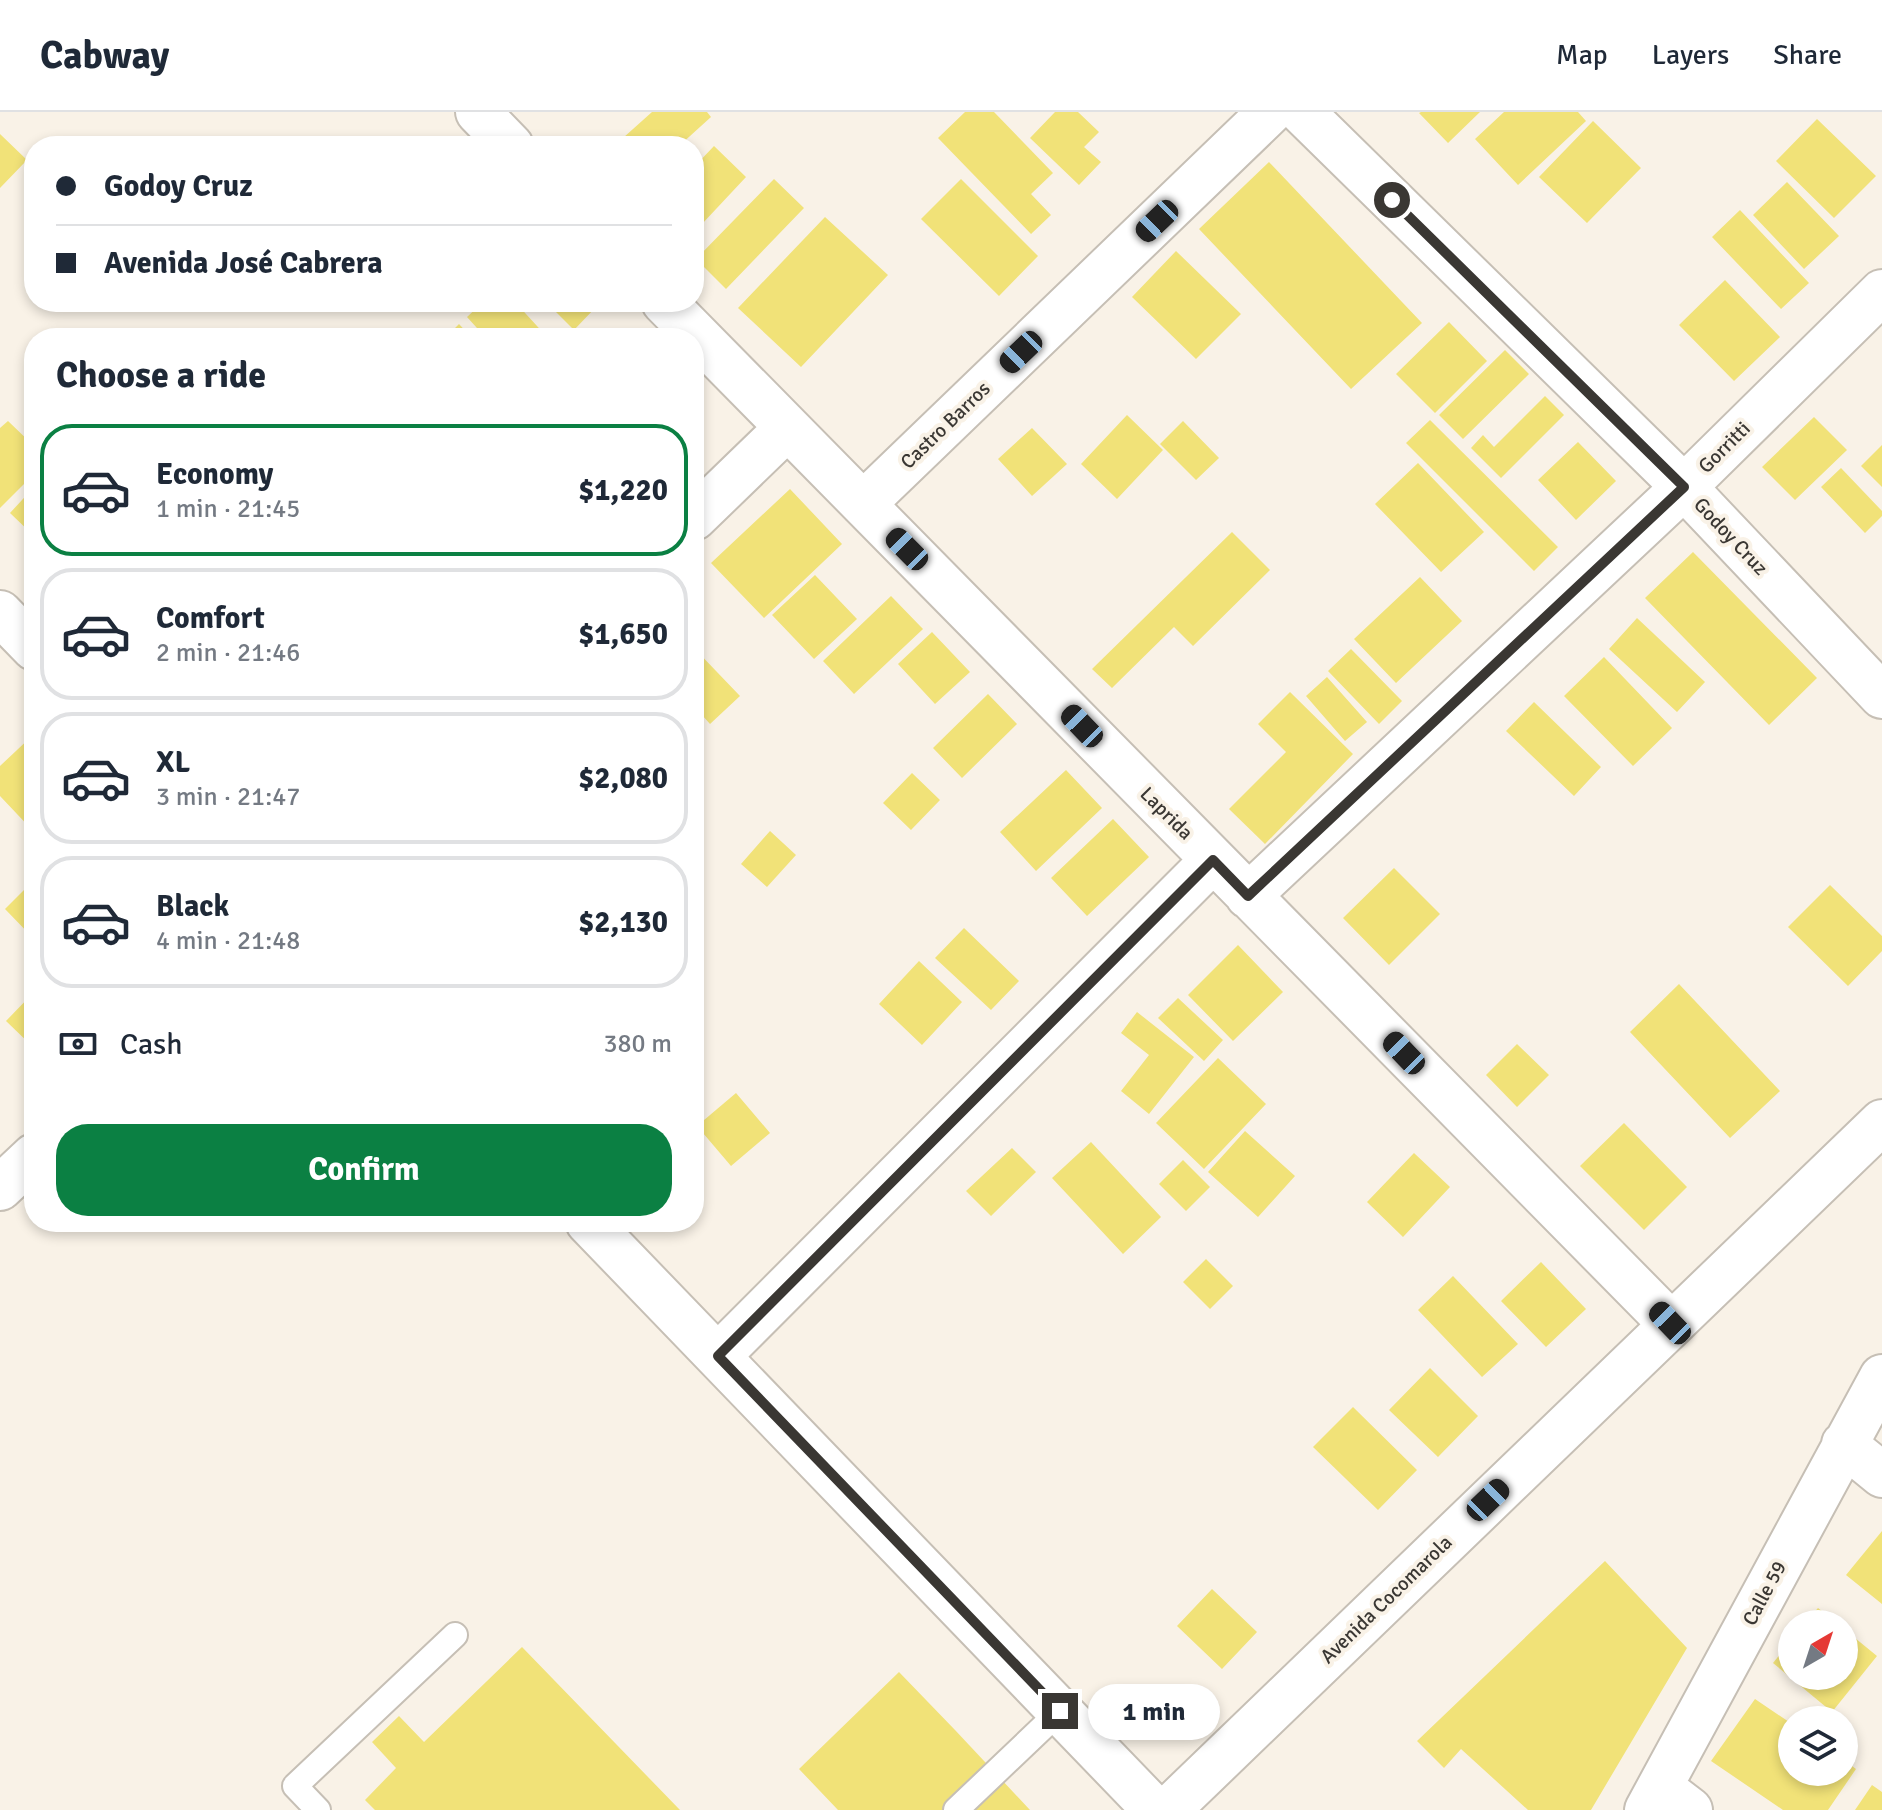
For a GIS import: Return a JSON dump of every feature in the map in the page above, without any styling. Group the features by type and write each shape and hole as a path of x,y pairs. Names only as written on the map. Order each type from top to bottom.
{"street":[{"path":"478,112 501,136"},
{"name":"Castro Barros","path":"863,504 1270,112"},
{"name":"Godoy Cruz","path":"1302,112 1684,487 1882,696"},
{"name":"Gorritti","path":"1248,896 1684,487 1882,292"},
{"name":"Laprida","path":"674,312 689,328"},
{"name":"Laprida","path":"704,343 1670,1323"},
{"path":"704,508 787,428"},
{"path":"0,613 24,638"},
{"path":"718,1356 1213,860"},
{"name":"Avenida Cocomarola","path":"1168,1810 1882,1122"},
{"path":"0,1188 24,1165"},
{"path":"598,1232 1155,1810"},
{"name":"Calle 59","path":"1665,1802 1844,1444 1882,1377"},
{"path":"1844,1444 1882,1475"}],"lane":[{"path":"318,1810 295,1786 455,1635"},
{"path":"956,1810 1060,1711"}],"building":[{"path":"652,112 707,112 711,117 690,136 625,136"},
{"path":"965,112 994,112 1053,173 1031,194 1051,215 1031,234 938,138"},
{"path":"1055,112 1078,112 1099,132 1084,147 1101,162 1079,185 1030,138"},
{"path":"1421,112 1480,112 1448,143"},
{"path":"1504,112 1578,112 1586,121 1518,185 1475,139"},
{"path":"1817,119 1876,176 1834,218 1776,161"},
{"path":"1593,121 1641,168 1587,223 1539,177"},
{"path":"0,134 24,157 24,163 0,188"},
{"path":"714,146 746,177 704,222 704,156"},
{"path":"1269,162 1422,323 1351,389 1199,229"},
{"path":"774,179 804,208 726,289 704,267 704,251"},
{"path":"961,179 1038,256 999,296 921,219"},
{"path":"1787,182 1839,236 1804,269 1753,215"},
{"path":"1740,210 1809,283 1781,309 1712,237"},
{"path":"825,217 888,275 801,367 738,308"},
{"path":"1176,251 1241,314 1196,359 1132,297"},
{"path":"1725,280 1780,337 1734,381 1679,325"},
{"path":"472,312 524,312 539,328 477,328 467,317"},
{"path":"556,312 591,312 576,328 572,328"},
{"path":"1449,322 1487,361 1435,413 1396,374"},
{"path":"1505,350 1529,374 1463,439 1439,415"},
{"path":"1545,396 1564,415 1501,478 1471,448 1483,435 1494,447"},
{"path":"1127,415 1163,450 1117,499 1081,464"},
{"path":"1814,417 1847,450 1795,500 1762,467"},
{"path":"1430,420 1558,547 1534,571 1406,443"},
{"path":"8,421 24,436 24,484 0,508 0,428"},
{"path":"1183,421 1219,458 1196,480 1160,444"},
{"path":"1032,428 1067,464 1032,496 998,459"},
{"path":"1578,442 1616,481 1576,520 1538,480"},
{"path":"1882,445 1882,487 1861,466"},
{"path":"1418,463 1484,532 1441,572 1375,504"},
{"path":"1841,468 1882,511 1882,516 1865,533 1821,487"},
{"path":"790,489 842,544 764,618 711,563"},
{"path":"24,498 24,526 10,513"},
{"path":"1232,532 1270,570 1193,646 1174,627 1112,688 1092,669"},
{"path":"1693,552 1817,678 1769,725 1645,598"},
{"path":"815,575 857,619 814,659 772,615"},
{"path":"1420,577 1462,621 1396,683 1354,639"},
{"path":"891,596 923,629 854,694 823,661"},
{"path":"1637,618 1705,682 1677,712 1609,649"},
{"path":"932,632 970,672 935,704 898,664"},
{"path":"1351,649 1402,701 1379,724 1328,671"},
{"path":"1604,657 1672,728 1633,766 1564,696"},
{"path":"704,658 740,696 710,724 704,717"},
{"path":"1327,677 1367,722 1345,741 1306,696"},
{"path":"1290,692 1353,754 1265,844 1229,809 1286,752 1258,724"},
{"path":"988,694 1017,724 962,778 933,748"},
{"path":"1534,702 1601,767 1574,796 1506,731"},
{"path":"24,743 24,821 0,796 0,766"},
{"path":"1066,770 1102,808 1036,871 1000,832"},
{"path":"912,773 940,800 911,830 883,803"},
{"path":"1113,819 1149,857 1087,916 1051,878"},
{"path":"770,831 796,855 767,887 741,864"},
{"path":"1394,868 1440,914 1389,965 1343,918"},
{"path":"1830,885 1882,936 1882,951 1848,986 1788,927"},
{"path":"24,890 24,929 5,909"},
{"path":"964,928 1019,981 991,1010 935,958"},
{"path":"1238,945 1283,992 1233,1041 1188,995"},
{"path":"919,961 962,1002 922,1045 879,1004"},
{"path":"1679,984 1780,1091 1730,1138 1630,1032"},
{"path":"1178,998 1223,1040 1204,1061 1158,1018"},
{"path":"24,1002 24,1038 6,1021"},
{"path":"1137,1012 1194,1057 1149,1114 1121,1091 1149,1055 1121,1033"},
{"path":"1517,1044 1549,1075 1517,1107 1486,1075"},
{"path":"1218,1058 1266,1104 1204,1169 1156,1123"},
{"path":"736,1093 770,1133 731,1166 704,1134 704,1120"},
{"path":"1624,1123 1687,1187 1644,1230 1580,1166"},
{"path":"1245,1131 1295,1176 1258,1217 1208,1172"},
{"path":"1091,1142 1161,1217 1123,1254 1052,1178"},
{"path":"1012,1148 1036,1172 991,1216 966,1191"},
{"path":"1414,1153 1450,1187 1403,1237 1367,1202"},
{"path":"1183,1160 1210,1187 1186,1211 1159,1184"},
{"path":"1206,1259 1233,1286 1210,1309 1183,1282"},
{"path":"1541,1262 1586,1309 1546,1347 1501,1301"},
{"path":"1453,1276 1518,1344 1482,1377 1418,1310"},
{"path":"1430,1368 1478,1416 1438,1457 1389,1410"},
{"path":"1353,1407 1417,1470 1378,1510 1313,1447"},
{"path":"1882,1531 1882,1604 1846,1575"},
{"path":"1605,1561 1687,1648 1591,1810 1528,1810 1461,1749 1444,1768 1417,1741"},
{"path":"1212,1589 1257,1632 1222,1669 1177,1626"},
{"path":"1858,1640 1877,1656 1858,1680"},
{"path":"522,1647 680,1810 375,1810 365,1800 396,1768 372,1742 399,1716 424,1742"},
{"path":"899,1672 1030,1810 838,1810 799,1769"},
{"path":"1806,1690 1850,1690 1837,1706 1825,1706"},
{"path":"1755,1699 1778,1715 1778,1786 1844,1786 1828,1810 1783,1810 1711,1761"},
{"path":"1872,1785 1882,1792 1882,1810 1855,1810"}],"route":[{"path":"1060,1711 718,1356 1213,860 1248,896 1684,487 1392,200"}]}
